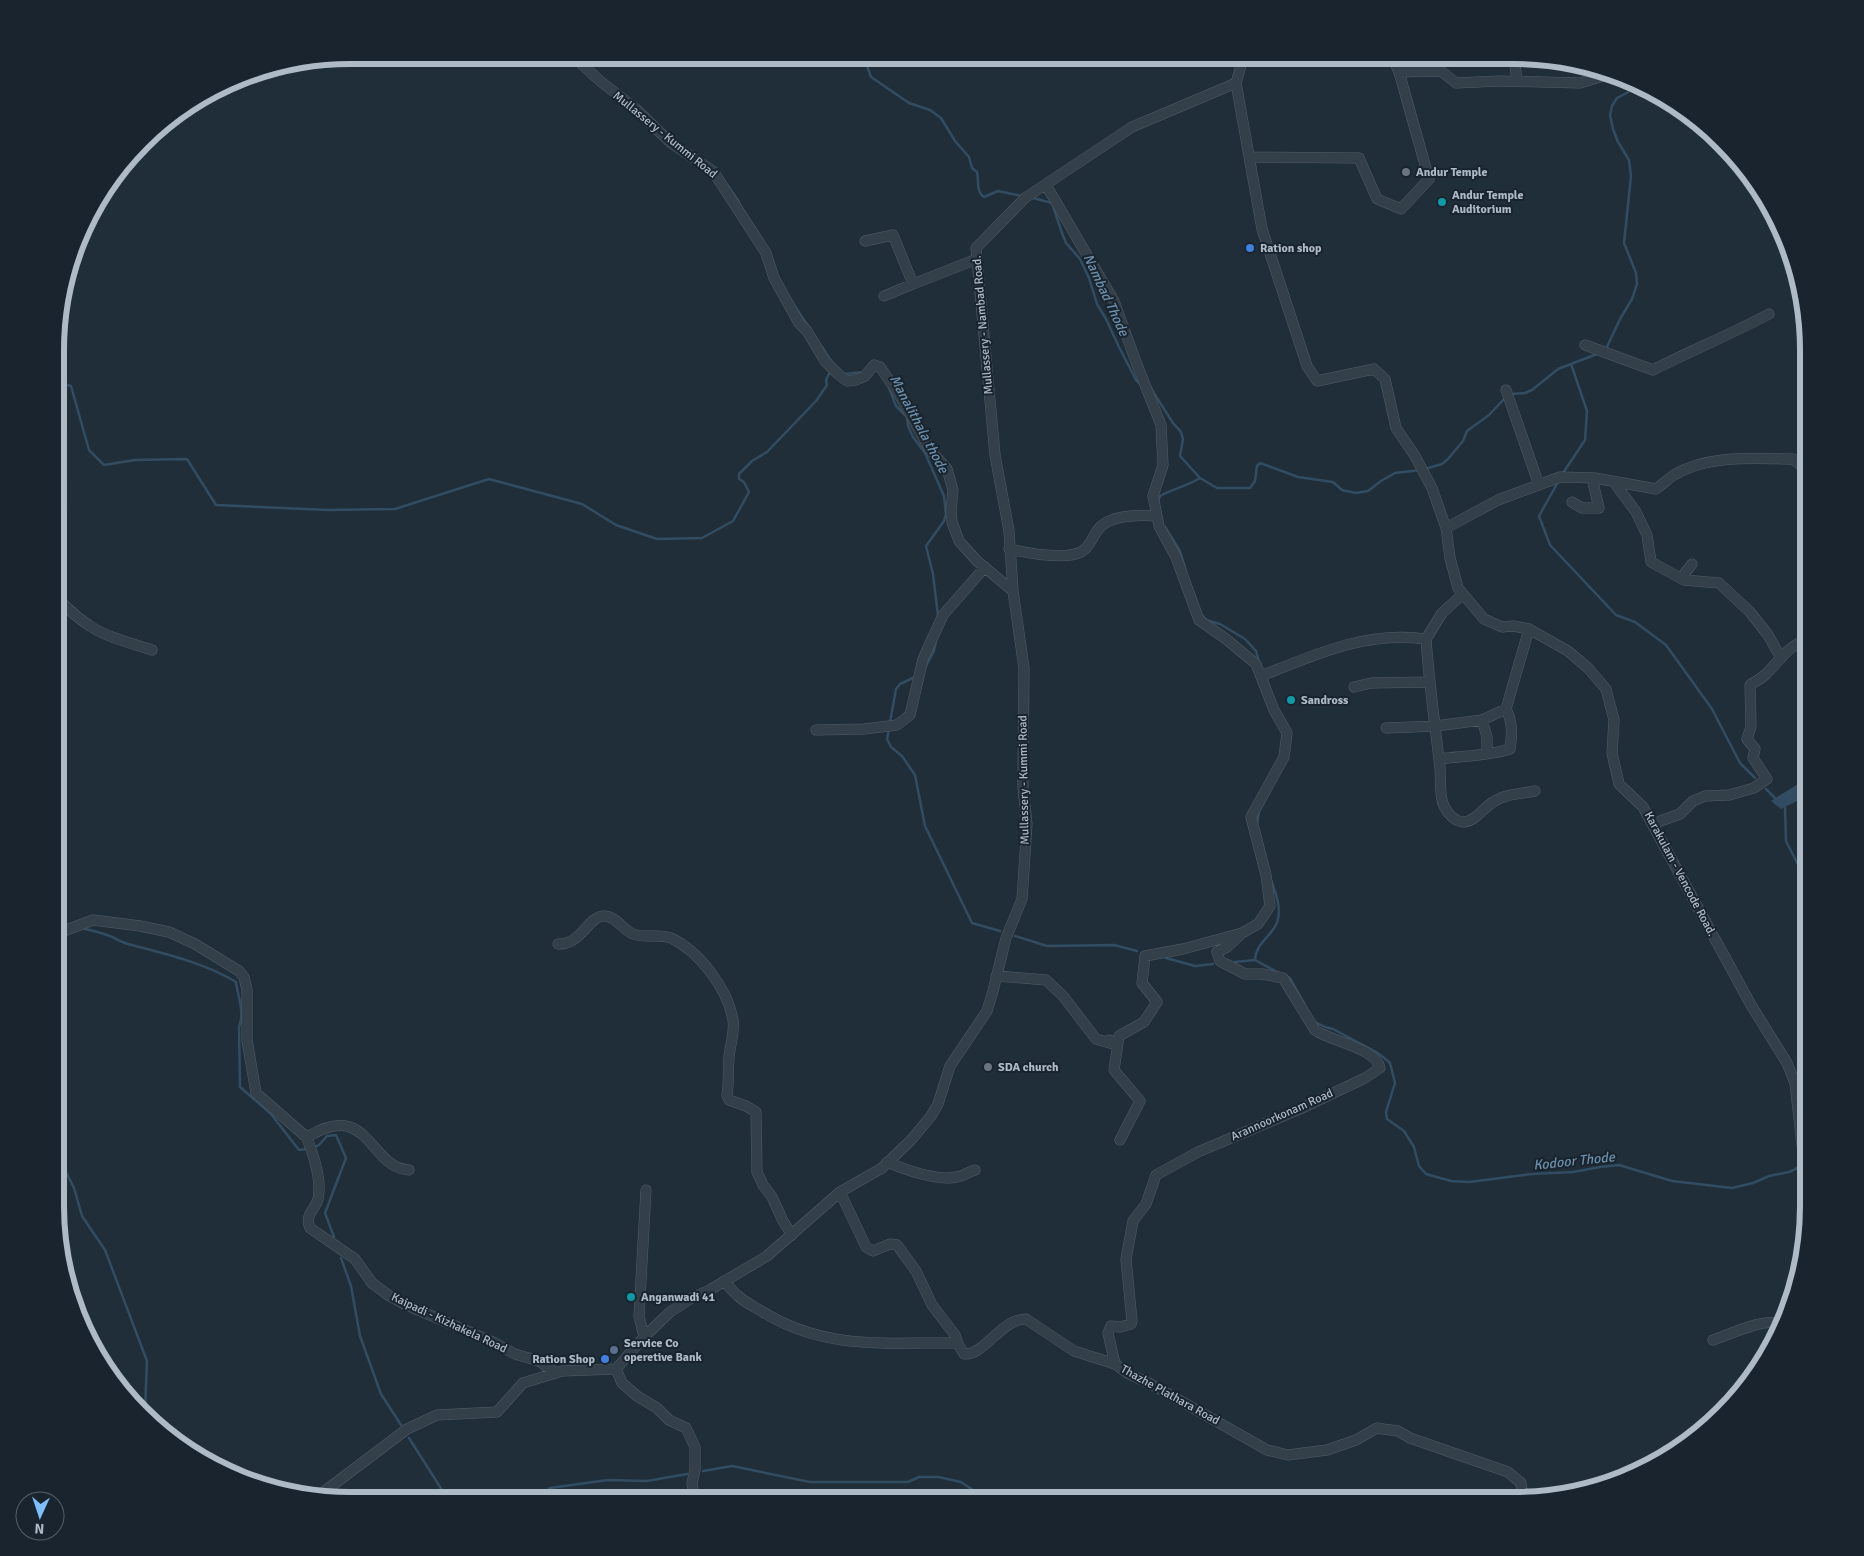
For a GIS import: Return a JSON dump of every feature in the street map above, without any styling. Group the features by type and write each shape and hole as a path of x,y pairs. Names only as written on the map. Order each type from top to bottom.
{"street":[{"name":"Mullassery - Kummi Road","path":"582,64 636,109 671,143 713,171 766,253 774,278 783,296 825,361 844,380 856,380 865,376 874,365 880,367 900,396 930,450 947,469 953,490 952,522 959,541 977,561 1013,591 1024,668 1023,788 1027,824 1022,899 1006,938 987,1010 950,1066 938,1104 931,1116 912,1139 882,1168 840,1192 767,1256 670,1312 644,1337 616,1369"},
{"path":"1236,83 1242,64"},
{"path":"1249,157 1359,158 1377,199 1402,209 1429,179 1400,72 1396,64"},
{"path":"1515,64 1517,81"},
{"path":"1400,72 1441,71 1456,84 1517,81 1580,83 1600,77"},
{"name":"Karakulam - Vencode Road.","path":"1236,83 1262,230 1306,366 1317,381 1374,368 1385,379 1396,428 1424,470 1446,528 1450,558 1458,588 1484,620 1502,627 1514,626 1529,629 1568,651 1588,668 1606,689 1614,720 1612,753 1619,784 1643,807 1751,1005 1787,1063 1795,1083 1800,1127"},
{"name":"Mullassery - Nambad Road.","path":"1013,591 1009,531 995,455 976,248 1025,198 1132,127 1236,83"},
{"name":"Arannoorkonam Road","path":"1046,185 1114,301 1161,425 1163,465 1153,496 1159,526 1176,556 1199,620 1256,664 1274,710 1287,733 1284,757 1251,817 1266,875 1270,906 1258,924 1242,933 1227,947 1217,952 1220,961 1245,974 1263,974 1283,978 1315,1030 1322,1035 1338,1039 1369,1055 1378,1062 1380,1068 1365,1078 1300,1109 1198,1152 1156,1176 1146,1204 1133,1221 1126,1259 1132,1321 1131,1324 1120,1327 1111,1326 1108,1333 1115,1364"},
{"path":"865,241 893,235 913,284"},
{"path":"884,296 977,259"},
{"path":"1585,345 1653,370 1723,338 1769,314"},
{"path":"1506,390 1539,485"},
{"path":"1446,528 1498,500 1560,477 1592,478 1656,489 1675,475 1694,466 1717,460 1793,459 1800,465"},
{"path":"1572,502 1582,508 1599,508 1592,478"},
{"path":"1614,482 1636,512 1647,535 1651,562 1684,580 1719,582 1750,612 1768,635 1781,658"},
{"path":"1010,549 1026,554 1078,553 1088,546 1098,529 1107,520 1143,515 1158,516"},
{"path":"1684,580 1685,573 1692,564"},
{"path":"816,730 864,729 897,725 910,715 923,659 943,615 985,567"},
{"path":"1463,594 1442,613 1426,639 1443,804 1449,814 1456,820 1463,822 1478,816 1499,797 1536,791"},
{"path":"64,604 80,619 102,633 152,650"},
{"path":"1439,759 1487,753 1496,754 1510,749 1513,732 1506,709 1529,629"},
{"path":"1261,676 1337,646 1398,636 1426,639"},
{"path":"1652,824 1680,814 1693,801 1705,796 1729,795 1754,788 1767,779 1753,758 1755,749 1747,739 1751,727 1750,685 1765,675 1788,650 1800,643"},
{"path":"1354,686 1371,683 1429,682"},
{"path":"1386,728 1436,726 1482,720 1506,709"},
{"path":"1482,720 1487,736 1487,753"},
{"path":"558,944 564,944 578,937 595,918 604,916 614,920 636,935 665,936 680,943 696,954 713,973 733,1021 727,1095 730,1100 756,1112 757,1172 792,1235"},
{"path":"64,931 93,920 168,932 195,944 239,971 244,977 246,990 247,1040 256,1093 304,1134 336,1126 352,1127 366,1137 391,1164 401,1170 409,1170"},
{"name":"Arannoorkonam Road","path":"1113,1043 1119,1036 1144,1022 1157,1002 1142,983 1145,956 1183,949 1242,933"},
{"path":"996,976 1046,980 1063,996 1096,1040 1113,1043 1114,1070 1140,1101 1120,1140"},
{"name":"Kaipadi - Kizhakela Road","path":"304,1134 315,1161 319,1183 318,1198 307,1222 310,1228 355,1259 372,1283 388,1295 515,1354 539,1361 556,1373"},
{"path":"887,1162 908,1171 937,1176 956,1177 976,1170"},
{"path":"644,1337 639,1316 646,1190"},
{"path":"724,1281 737,1296 781,1323 807,1333 845,1342 958,1343 952,1330 932,1305 916,1271 897,1246 890,1244 873,1251 866,1247 840,1192"},
{"name":"Thazhe Plathara Road","path":"958,1343 964,1354 968,1354 982,1346 1003,1328 1017,1320 1026,1319 1074,1352 1115,1364 1129,1374 1149,1383 1254,1444 1273,1452 1288,1455 1326,1450 1356,1440 1377,1428 1393,1430 1418,1441 1508,1472 1520,1482 1521,1492"},
{"path":"1713,1340 1759,1324 1776,1322"},
{"path":"325,1491 407,1429 437,1415 497,1412 523,1383 562,1371 616,1369 622,1383 637,1396 657,1408 669,1420 686,1428 695,1447 695,1470 692,1483 693,1492"}],"water":[{"path":"1800,783 1800,800 1781,809 1771,801"}],"waterway":[{"name":"Nambad Thode","path":"867,64 871,77 909,103 930,110 941,118 955,141 969,157 972,168 977,172 981,195 984,197 998,191 1022,196"},
{"path":"1606,349 1632,299 1637,284 1636,273 1624,243 1631,176 1629,160 1618,142 1610,115 1612,106 1617,98 1633,89"},
{"name":"Manalithala thode","path":"728,186 739,202"},
{"name":"Nambad Thode","path":"1033,198 1052,203 1066,243 1080,259 1089,278 1097,304 1136,380 1141,385"},
{"name":"Manalithala thode","path":"794,305 808,326"},
{"name":"Manalithala thode","path":"822,347 831,361"},
{"path":"1511,394 1525,393 1532,390 1558,369 1597,354"},
{"path":"1563,473 1585,440 1587,411 1571,364"},
{"path":"64,384 71,386 89,450 104,465 135,460 187,459 216,505 328,510 395,509 489,479 582,504 616,525 657,539 702,538 733,521 749,492 744,482 739,479 739,474 752,461 767,452 816,401 827,385 826,380 830,372"},
{"name":"Manalithala thode","path":"845,374 864,372"},
{"name":"Nambad Thode","path":"1150,387 1181,432 1183,439 1180,456 1200,478 1160,496 1158,501"},
{"name":"Manalithala thode","path":"889,388 896,406 907,417 908,426 913,437 925,453 944,496 946,514 944,521 926,546 933,574 938,616"},
{"path":"1425,469 1442,464 1448,459 1463,441 1467,431 1489,415 1506,397"},
{"path":"1200,478 1217,488 1250,488 1255,481 1257,466 1260,463 1298,477 1333,482 1342,490 1356,493 1368,491 1395,473 1420,470"},
{"path":"1558,482 1539,516 1550,545 1616,615 1635,622 1666,645 1712,709 1740,763 1755,778"},
{"name":"Nambad Thode","path":"1165,527 1180,551 1186,571"},
{"name":"Nambad Thode","path":"1201,614 1206,620 1220,624 1245,639 1256,651 1259,662"},
{"name":"Manalithala thode","path":"926,666 934,651 936,641"},
{"name":"Manalithala thode","path":"890,722 896,689 900,684 915,677"},
{"path":"889,730 887,739 891,747 902,756 915,775 925,826 972,923 1000,931"},
{"path":"1766,789 1777,800"},
{"path":"1783,806 1785,807 1786,841 1800,868"},
{"name":"Nambad Thode","path":"1257,824 1259,812"},
{"name":"Nambad Thode","path":"1271,880 1276,894 1279,914 1276,925 1262,943 1256,953 1255,960 1279,973"},
{"path":"81,928 197,964 236,982 241,1010 239,1027 240,1087 271,1114 299,1150 307,1149"},
{"path":"1015,936 1047,946 1114,945 1137,951"},
{"path":"1166,958 1195,966 1213,964"},
{"path":"1235,962 1255,960"},
{"name":"Nambad Thode","path":"1286,976 1290,978 1305,1005"},
{"name":"Kodoor Thode","path":"1315,1022 1333,1029 1378,1053 1390,1063 1395,1083 1386,1112 1387,1119 1404,1131 1414,1147 1419,1166 1426,1174 1451,1181 1469,1182 1531,1174 1573,1172 1619,1165 1672,1181 1732,1188 1753,1183 1769,1176 1789,1172 1800,1167"},
{"path":"312,1148 319,1145 327,1136 336,1135 346,1158 325,1213 334,1237"},
{"path":"64,1163 65,1170 74,1188 82,1216 105,1250 147,1361 145,1407"},
{"path":"341,1258 351,1286 360,1336 381,1394 401,1425"},
{"path":"409,1438 444,1492"},
{"path":"703,1471 732,1466 810,1482 908,1482 919,1477 938,1477 961,1482 973,1490 980,1492"},
{"path":"546,1492 550,1488 608,1480 647,1481 687,1474"}],"place":[{"name":"Andur Temple","path":"1406,172"},
{"name":"Andur Temple Auditorium","path":"1442,202"},
{"name":"Ration shop","path":"1250,248"},
{"name":"Sandross","path":"1291,700"},
{"name":"SDA church","path":"988,1067"},
{"name":"Anganwadi 41","path":"631,1297"},
{"name":"Service Co operetive Bank","path":"614,1350"},
{"name":"Ration Shop","path":"605,1359"}]}
